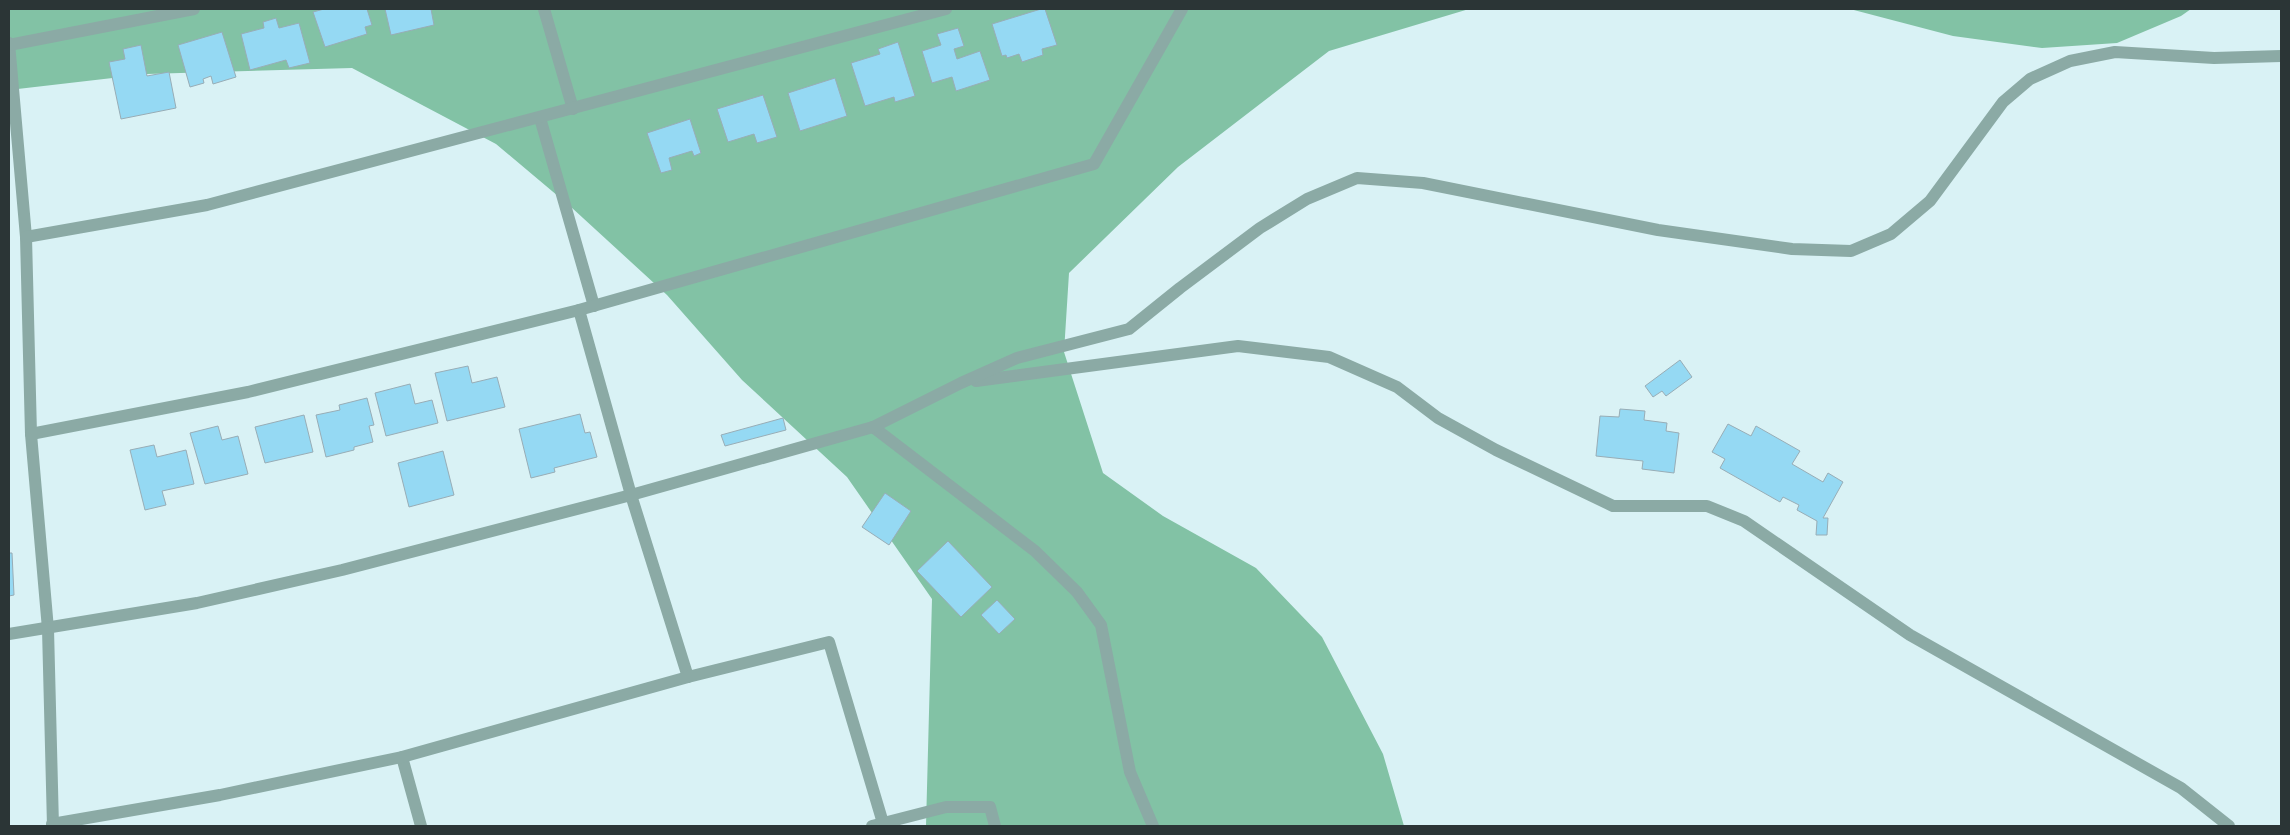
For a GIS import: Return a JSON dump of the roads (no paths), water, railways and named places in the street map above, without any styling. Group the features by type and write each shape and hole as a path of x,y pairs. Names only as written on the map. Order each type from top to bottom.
{"street":[{"path":"194,9 9,44 12,118 26,237 31,434 48,629 53,825 220,795 402,757 688,677 829,642 878,825 946,807 990,807 995,826"},
{"path":"544,9 573,109"},
{"path":"26,237 206,205 946,9"},
{"path":"31,434 248,392 579,310 1094,164 1182,9"},
{"path":"9,634 197,603 303,579 631,495 873,427 961,383 1017,358 1130,329 1180,288 1260,228 1307,199 1357,178 1423,183 1658,230 1792,249 1851,251 1891,234 1930,200 2003,102 2030,79 2070,61 2115,52 2214,58 2281,56"},
{"path":"540,118 594,306"},
{"path":"579,310 631,495 688,677"},
{"path":"961,383 1238,346 1329,357 1397,387 1438,418 1496,450 1613,506 1707,506 1744,521 1910,635 2182,788 2229,826"},
{"path":"873,427 1035,552 1077,592 1101,625 1130,772 1153,826"},
{"path":"402,757 421,826"}]}
